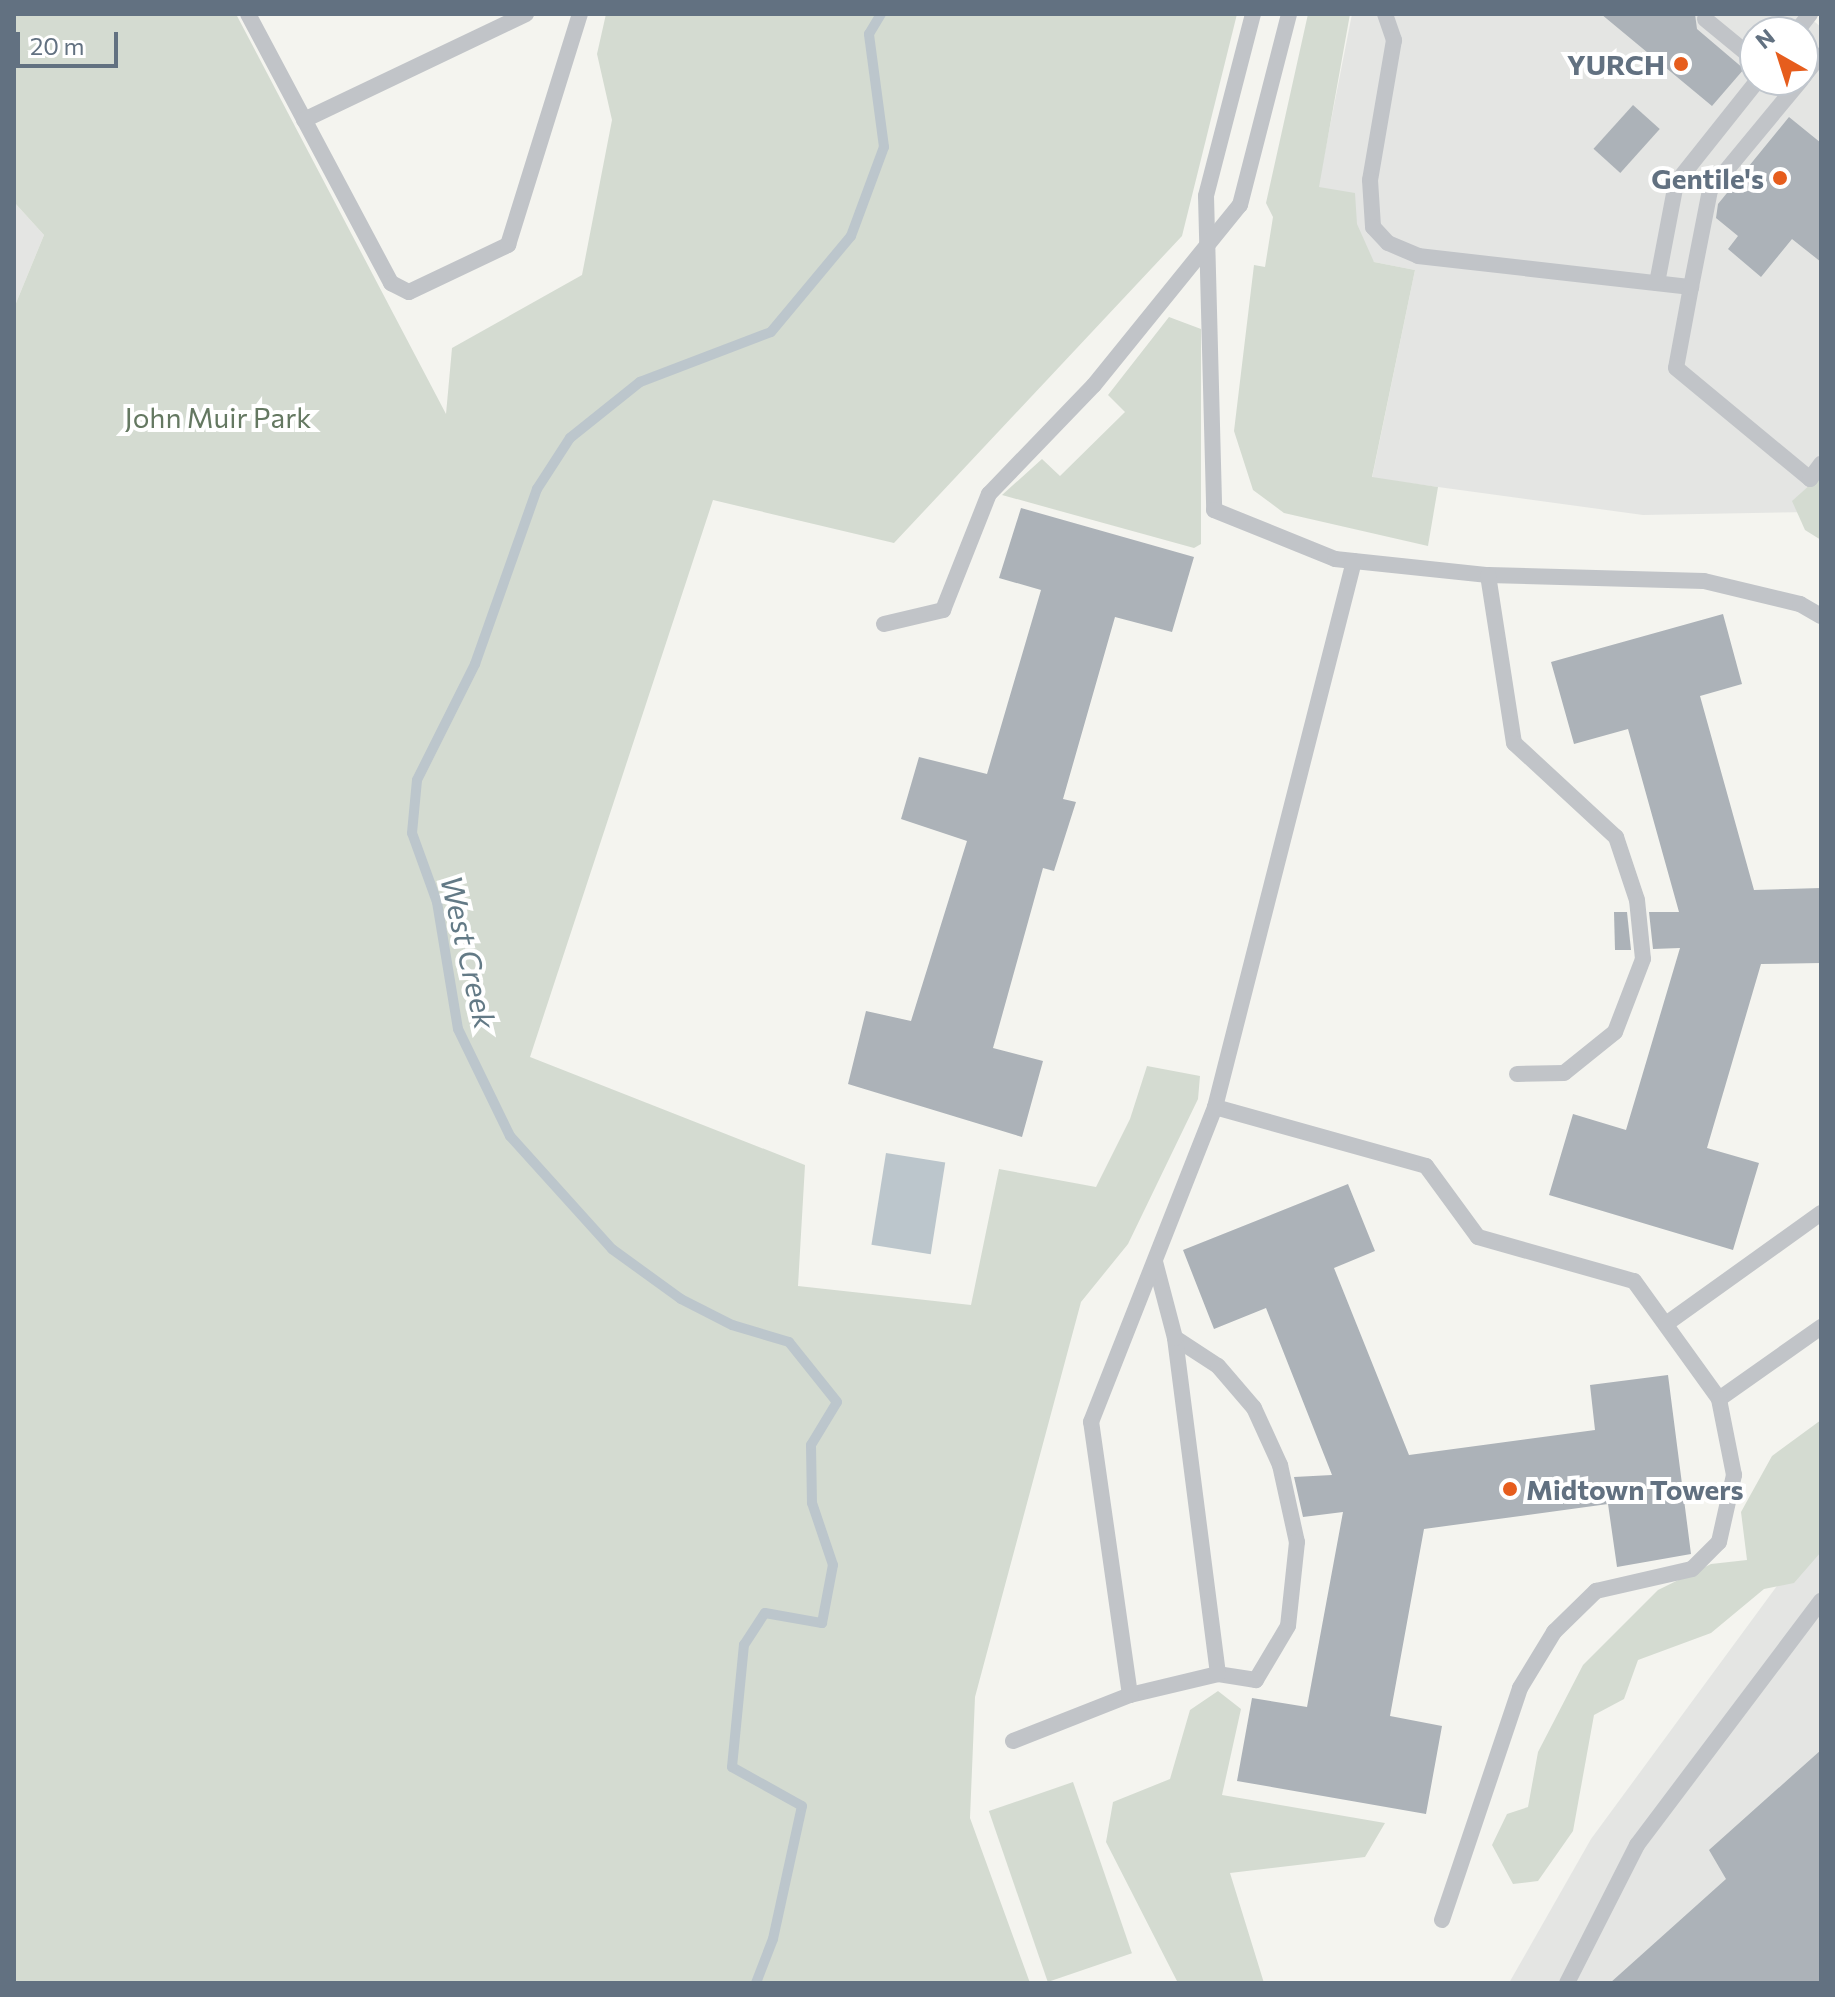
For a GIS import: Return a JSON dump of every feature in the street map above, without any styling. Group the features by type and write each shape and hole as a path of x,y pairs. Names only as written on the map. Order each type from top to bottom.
{"lane":[{"path":"248,14 391,283 409,292 508,245 580,14"},
{"path":"304,120 526,14"},
{"path":"1253,14 1206,196 1210,243 1214,510 1354,561 1488,575 1704,581 1800,604 1821,616"},
{"path":"884,624 943,610 989,494 1094,385 1240,205 1289,14"},
{"path":"1385,14 1394,40 1368,203 1373,227 1388,243 1418,256 1691,287"},
{"path":"1705,19 1739,47"},
{"path":"1657,283 1676,183 1745,96"},
{"path":"1787,96 1710,190 1702,211 1676,368 1810,479 1821,464"},
{"path":"1130,1695 1091,1422 1215,1107 1354,561"},
{"path":"1488,575 1514,743 1616,837 1637,900 1643,959 1615,1032 1564,1073 1517,1074"},
{"path":"1215,1107 1426,1166 1478,1237 1634,1281 1719,1399 1734,1475 1719,1542 1692,1569 1596,1591 1554,1632 1520,1688 1442,1920"},
{"path":"1666,1324 1821,1213"},
{"path":"1155,1262 1175,1338 1218,1674"},
{"path":"1719,1399 1821,1327"},
{"path":"1013,1741 1130,1695 1218,1674 1256,1680 1288,1626 1297,1542 1280,1465 1254,1408 1218,1366 1175,1338"},
{"path":"1567,1983 1637,1845 1821,1601"}],"shaded area":[{"path":"1352,14 1805,14 1807,16 1739,16 1739,96 1819,96 1819,25 1821,27 1821,500 1812,512 1643,515 1372,478 1415,270 1374,262 1318,187"},
{"path":"14,202 44,235 14,308"},
{"path":"886,1153 945,1162 931,1254 871,1245"},
{"path":"1821,1526 1821,1983 1509,1983 1591,1839"}],"green space":[{"name":"John Muir Park","path":"14,14 236,14 446,414 452,348 582,275 612,120 597,54 606,14 1237,14 1182,236 894,543 713,500 530,1057 805,1165 798,1286 971,1305 999,1169 1096,1187 1130,1119 1147,1066 1200,1076 1198,1099 1128,1244 1081,1302 975,1697 970,1818 1030,1983 14,1983 14,308 44,235 14,202"},
{"path":"1308,14 1350,14 1319,187 1355,193 1357,224 1374,262 1415,270 1372,477 1438,487 1428,546 1284,513 1253,490 1234,431 1254,265 1265,267 1273,217 1266,203"},
{"path":"1169,317 1201,329 1201,544 1194,548 1002,495 1042,459 1060,476 1125,412 1108,395"},
{"path":"1821,475 1821,540 1805,530 1792,501"},
{"path":"1821,1420 1821,1552 1794,1583 1764,1589 1711,1633 1638,1660 1624,1699 1594,1715 1573,1831 1538,1881 1513,1884 1492,1845 1507,1814 1528,1807 1538,1752 1583,1665 1658,1590 1711,1564 1747,1560 1741,1512 1772,1456"},
{"path":"1218,1691 1241,1709 1222,1795 1385,1823 1365,1857 1230,1873 1264,1983 1178,1983 1106,1842 1113,1802 1170,1779 1190,1710"},
{"path":"1073,1782 1132,1953 1048,1982 989,1811"}],"building":[{"path":"1601,14 1695,14 1697,29 1739,65 1739,75 1712,106"},
{"path":"1633,105 1660,129 1620,173 1594,149"},
{"name":"Gentile's","path":"1789,117 1821,143 1821,262 1792,239 1761,277 1728,249 1738,236 1716,218 1718,204"},
{"path":"1021,508 1194,557 1172,632 1115,617 1063,799 1076,802 1054,871 1043,868 993,1048 1043,1061 1022,1137 848,1084 866,1011 911,1021 967,841 901,819 919,757 987,774 1041,590 999,578"},
{"path":"1723,614 1742,684 1700,696 1754,890 1821,888 1821,963 1761,964 1707,1148 1759,1163 1733,1250 1549,1195 1573,1114 1626,1130 1680,948 1653,949 1649,912 1679,912 1628,729 1574,744 1551,662"},
{"path":"1614,912 1627,912 1631,950 1615,950"},
{"name":"Midtown Towers","path":"1348,1184 1375,1251 1334,1268 1409,1455 1595,1430 1590,1385 1668,1375 1691,1554 1617,1567 1608,1504 1424,1529 1390,1716 1442,1726 1426,1814 1237,1781 1252,1698 1307,1707 1343,1512 1303,1517 1294,1477 1332,1475 1266,1308 1214,1329 1183,1250"},
{"path":"1821,1750 1821,1983 1610,1983 1726,1879 1709,1850"}],"waterway":[{"name":"West Creek","path":"756,1983 773,1939 802,1806 732,1767 744,1645 765,1613 822,1623 833,1565 812,1503 811,1445 837,1402 789,1342 732,1325 681,1299 612,1249 510,1136 458,1029 437,902 412,833 417,780 475,664 537,489 570,438 640,382 771,332 851,236 884,147 869,34 881,14"}],"place":[{"name":"YURCH","path":"1681,64"},
{"name":"Gentile's","path":"1780,178"},
{"name":"Midtown Towers","path":"1510,1489"}]}
